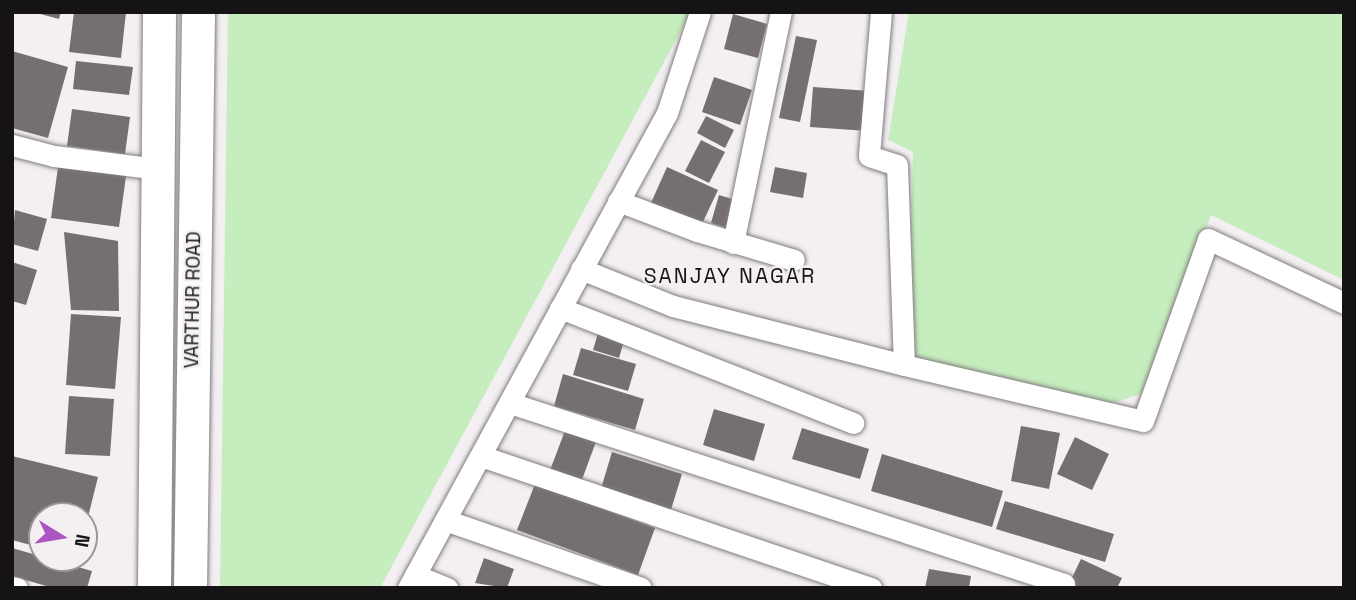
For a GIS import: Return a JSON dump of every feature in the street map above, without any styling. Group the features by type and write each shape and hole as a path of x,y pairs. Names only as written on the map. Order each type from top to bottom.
{"main road":[{"name":"VARTHUR ROAD","path":"154,588 159,12"},
{"name":"VARTHUR ROAD","path":"190,588 198,12"},
{"path":"155,384 192,384"}],"street":[{"path":"447,588 411,581 667,113 700,12"},
{"path":"733,243 781,12"},
{"path":"881,12 869,156 897,165 904,365"},
{"path":"12,145 54,156 159,169"},
{"path":"618,201 733,243 794,260"},
{"path":"581,269 673,306 904,365 1143,421 1208,239 1344,303"},
{"path":"560,308 853,423"},
{"path":"510,403 1064,584"},
{"path":"481,456 871,588"},
{"path":"445,520 641,588"}],"green space":[{"path":"228,12 691,12 380,588 220,588"},
{"path":"909,12 1344,12 1344,280 1211,215 1145,392 1111,404 908,357 913,152 888,140"}],"building":[{"path":"33,12 61,12 59,19"},
{"path":"74,12 126,12 121,58 69,52"},
{"path":"733,14 767,24 758,58 724,49"},
{"path":"796,36 817,40 800,122 779,118"},
{"path":"12,51 68,67 48,138 12,128"},
{"path":"76,61 133,67 129,95 73,89"},
{"path":"714,77 752,90 740,125 702,112"},
{"path":"813,87 870,91 868,131 810,127"},
{"path":"72,109 130,117 125,154 67,146"},
{"path":"706,116 734,130 725,148 697,133"},
{"path":"701,140 725,152 709,183 685,171"},
{"path":"59,160 127,169 119,227 51,218"},
{"path":"667,167 718,190 700,228 650,205"},
{"path":"775,167 807,173 803,198 770,192"},
{"path":"719,195 739,201 730,229 711,223"},
{"path":"15,210 47,219 38,251 12,244"},
{"path":"64,232 118,241 119,311 71,310"},
{"path":"12,262 37,270 26,305 12,301"},
{"path":"71,314 121,317 115,389 66,385"},
{"path":"599,330 625,338 619,358 593,350"},
{"path":"581,348 636,364 628,391 573,375"},
{"path":"563,374 644,399 635,430 554,406"},
{"path":"69,396 114,399 110,456 65,454"},
{"path":"714,409 765,424 754,461 703,445"},
{"path":"1021,426 1060,433 1049,489 1011,481"},
{"path":"566,428 597,439 580,485 549,473"},
{"path":"802,428 869,449 860,479 792,459"},
{"path":"1075,437 1109,454 1092,490 1057,474"},
{"path":"612,452 682,474 670,513 600,492"},
{"path":"882,454 1003,491 992,527 871,491"},
{"path":"12,456 98,477 92,502 28,502 28,544 12,540"},
{"path":"535,484 655,528 638,575 517,530"},
{"path":"1005,501 1114,534 1105,562 996,529"},
{"path":"12,548 28,553 28,572 92,572 87,588 53,588 12,576"},
{"path":"484,558 514,569 507,588 475,583"},
{"path":"1081,559 1122,578 1117,588 1067,588"},
{"path":"929,569 971,576 969,588 925,588"}],"district":[{"name":"SANJAY NAGAR","path":"730,276"}]}
